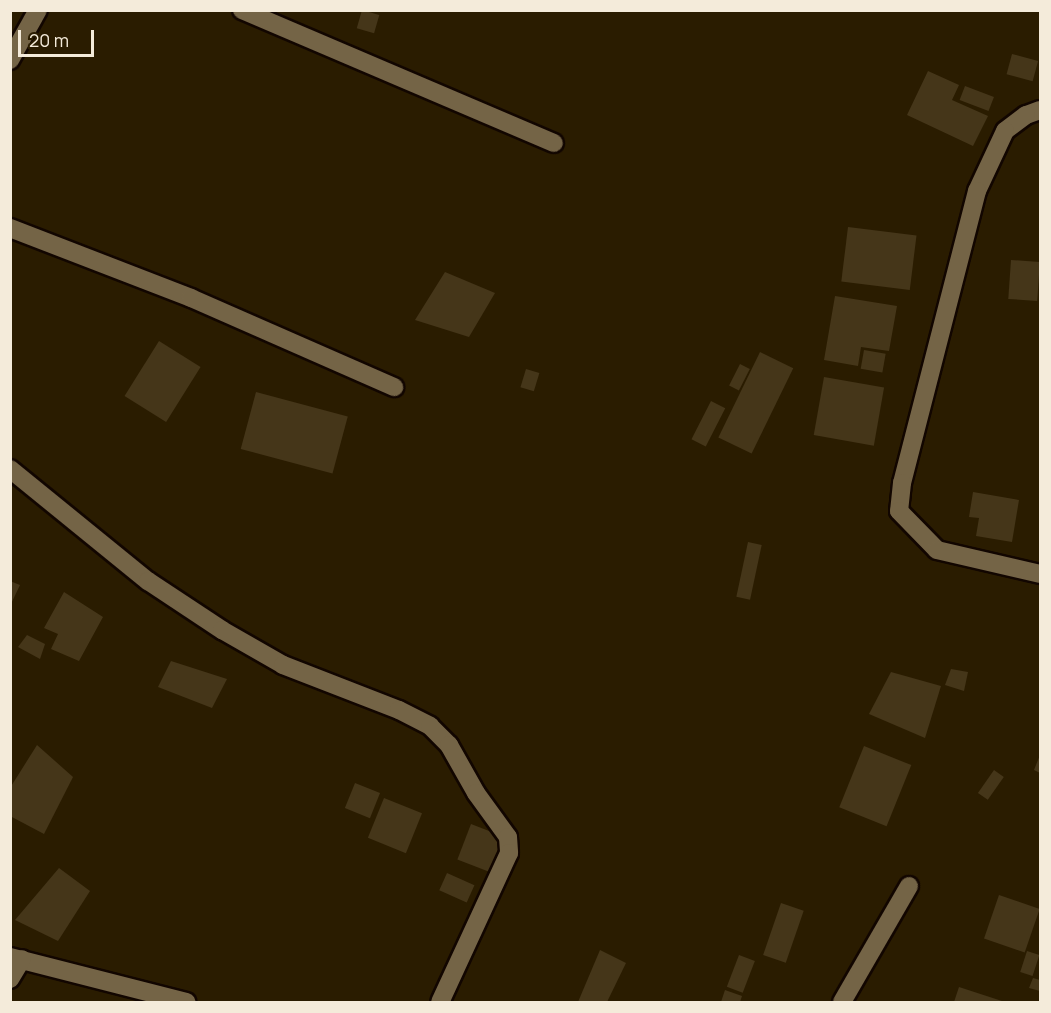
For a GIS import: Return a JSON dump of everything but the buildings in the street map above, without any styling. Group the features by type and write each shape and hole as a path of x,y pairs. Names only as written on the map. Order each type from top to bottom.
{"street":[{"path":"10,60 38,10"},
{"path":"242,10 554,143"},
{"path":"1041,110 1026,114 1005,131 977,191 902,483 899,511 937,550 1041,574"},
{"path":"10,228 191,298 394,387"},
{"path":"10,469 148,581 222,630 283,665 399,710 430,726 449,745 476,793 508,837 509,853 440,1002"},
{"path":"842,1002 909,886"},
{"path":"10,979 16,958 186,1002"}]}
